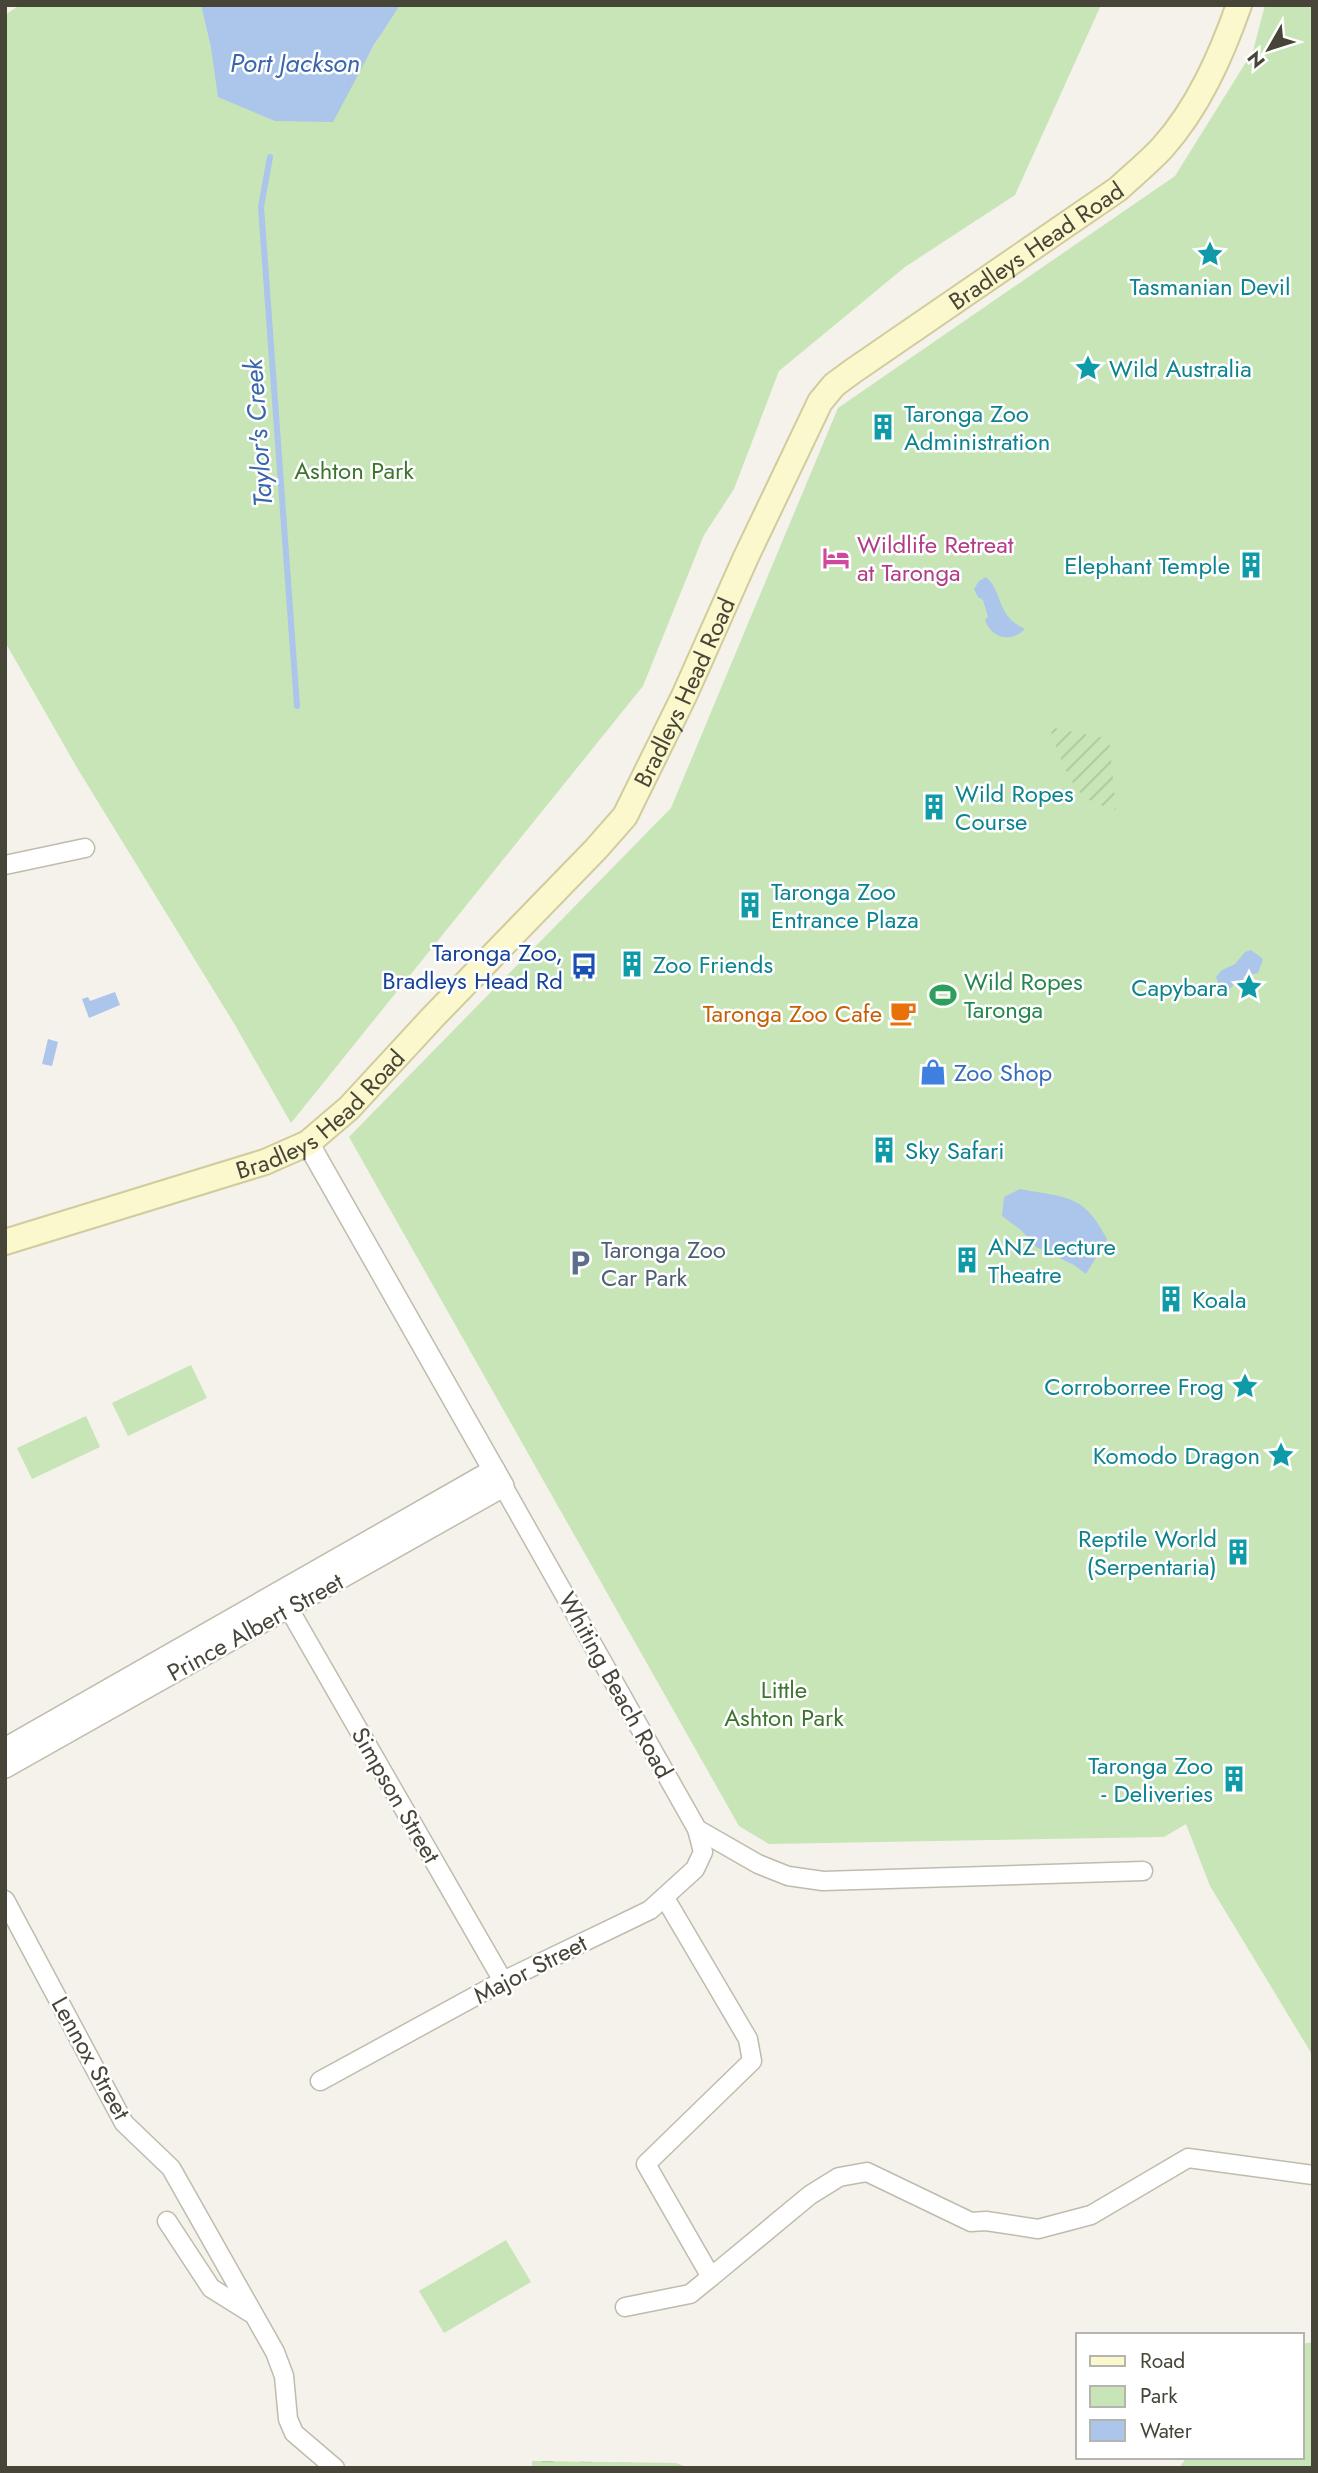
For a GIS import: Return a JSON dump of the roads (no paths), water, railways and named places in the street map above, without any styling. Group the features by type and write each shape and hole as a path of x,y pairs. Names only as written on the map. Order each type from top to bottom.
{"main road":[{"name":"Bradleys Head Road","path":"5,1242 265,1162 309,1143 349,1108 625,816 684,696 820,402 834,385 853,371 1118,188 1141,168 1163,147 1196,99 1215,67 1239,5"}],"street":[{"path":"5,865 85,848"},
{"name":"Whiting Beach Road","path":"309,1143 697,1829"},
{"name":"Prince Albert Street","path":"5,1767 289,1609 498,1478"},
{"name":"Prince Albert Street","path":"5,1749 498,1478"},
{"name":"Simpson Street","path":"289,1609 503,1981"},
{"path":"697,1829 758,1864 788,1876 823,1881 1143,1871"},
{"name":"Major Street","path":"320,2081 503,1981 650,1910 695,1869 703,1852 697,1829"},
{"path":"665,1898 748,2039 752,2061 646,2164 711,2277"},
{"name":"Lennox Street","path":"5,1900 124,2123 171,2168 275,2352 284,2376 288,2419 294,2433 335,2468"},
{"path":"625,2307 690,2294 810,2195 839,2176 867,2172 971,2222 986,2221 1038,2229 1091,2214 1188,2158 1313,2175"},
{"name":"Lennox Street","path":"167,2221 211,2288 254,2315"}],"water":[{"name":"Port Jackson","path":"201,5 400,5 374,45 333,122 275,121 218,97"},
{"path":"986,577 992,583 1004,611 1025,629 1020,633 1002,637 988,626 983,600 974,589 979,581"},
{"path":"1251,950 1263,959 1258,973 1244,976 1243,980 1236,982 1230,989 1220,986 1216,977 1222,970 1235,964 1245,952"},
{"path":"115,992 120,1005 89,1018 82,999 88,997 90,1001"},
{"path":"48,1039 58,1042 52,1066 42,1064"},
{"path":"1020,1189 1072,1200 1090,1213 1107,1239 1086,1274 1074,1265 1036,1247 1021,1230 1002,1216 1004,1197"}],"waterway":[{"name":"Taylor's Creek","path":"270,157 261,207 297,706"}],"place":[{"name":"Tasmanian Devil","path":"1210,254"},
{"name":"Wild Australia","path":"1088,368"},
{"name":"Taronga Zoo Administration","path":"883,427"},
{"name":"Wildlife Retreat at Taronga","path":"836,558"},
{"name":"Elephant Temple","path":"1251,565"},
{"name":"Wild Ropes Course","path":"934,807"},
{"name":"Taronga Zoo Entrance Plaza","path":"750,905"},
{"name":"Zoo Friends","path":"632,964"},
{"name":"Taronga Zoo, Bradleys Head Rd","path":"584,966"},
{"name":"Capybara","path":"1249,987"},
{"name":"Wild Ropes Taronga","path":"943,995"},
{"name":"Taronga Zoo Cafe","path":"903,1013"},
{"name":"Zoo Shop","path":"933,1072"},
{"name":"Sky Safari","path":"884,1150"},
{"name":"ANZ Lecture Theatre","path":"967,1260"},
{"name":"Taronga Zoo Car Park","path":"580,1263"},
{"name":"Koala","path":"1171,1299"},
{"name":"Corroborree Frog","path":"1245,1386"},
{"name":"Komodo Dragon","path":"1281,1455"},
{"name":"Reptile World (Serpentaria)","path":"1238,1552"},
{"name":"Taronga Zoo - Deliveries","path":"1234,1779"}],"park label":[{"name":"Ashton Park","path":"354,470"},
{"name":"Little Ashton Park","path":"784,1703"}]}
